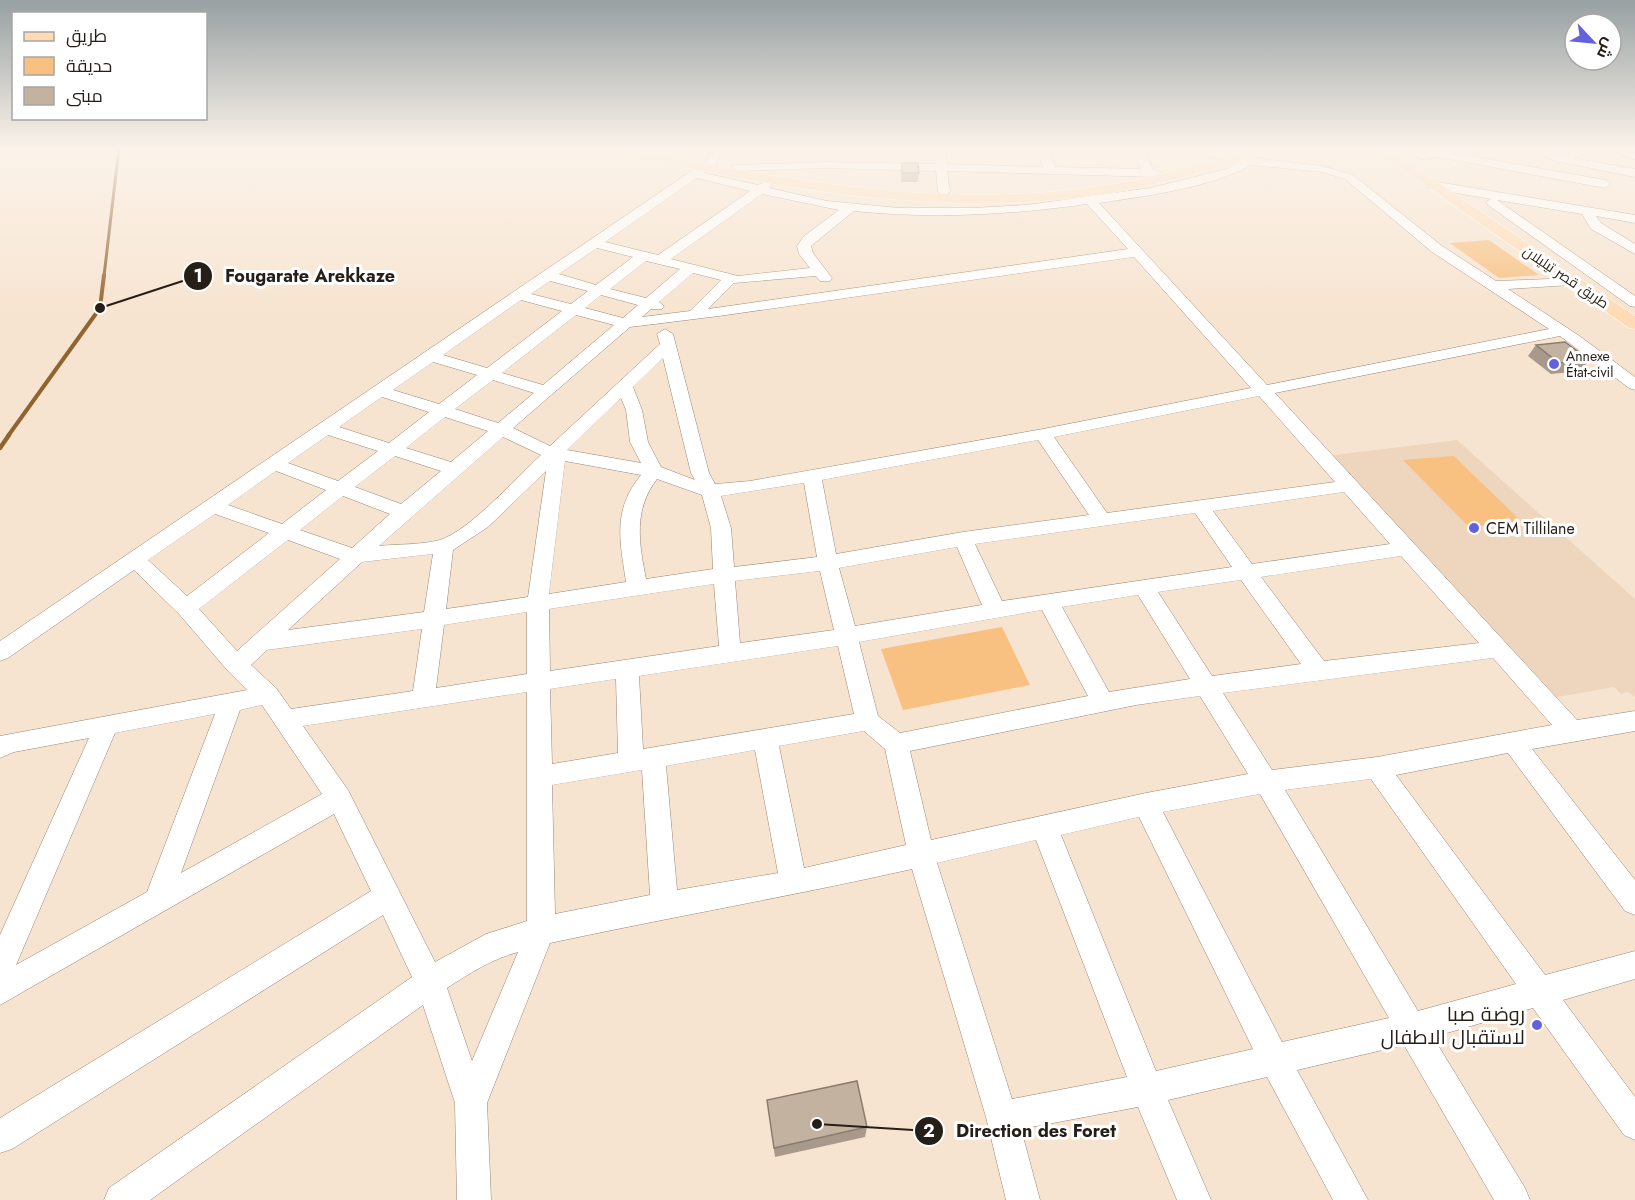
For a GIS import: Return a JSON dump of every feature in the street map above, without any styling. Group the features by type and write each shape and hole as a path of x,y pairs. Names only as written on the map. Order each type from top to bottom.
{"main road":[{"name":"طريق قصر تيليلان","path":"1463,204 1635,324"},
{"name":"طريق قصر تيليلان","path":"1465,204 1635,313"}],"street":[{"path":"0,652 650,204"},
{"path":"659,261 737,204"},
{"path":"830,204 850,208 950,213 1026,209 1067,204"},
{"path":"1094,204 1572,730"},
{"path":"1381,204 1437,249 1628,374 1635,385"},
{"path":"1495,204 1635,303"},
{"path":"1507,204 1588,215 1603,231 1635,250"},
{"path":"1522,204 1588,215 1635,228"},
{"path":"1588,215 1604,204"},
{"path":"1615,204 1635,219"},
{"path":"838,296 806,254 804,246 809,239 850,208"},
{"path":"593,243 744,280 819,271"},
{"path":"518,295 625,323 838,296 1138,252"},
{"path":"186,608 643,256"},
{"path":"236,665 353,556 690,268"},
{"path":"545,275 692,315"},
{"path":"692,315 731,278"},
{"path":"1492,286 1571,281"},
{"path":"1606,284 1625,282"},
{"path":"661,319 700,474 716,507 721,528 731,654"},
{"path":"380,391 500,429 554,454 654,471 709,491 812,477 1043,434 1563,331"},
{"path":"212,506 353,556 444,546 481,522 667,346"},
{"path":"431,356 544,391"},
{"path":"624,386 634,410 639,442 654,471"},
{"path":"326,428 454,469"},
{"path":"1043,434 1101,519"},
{"path":"471,1102 542,931 538,777 541,683 538,602 554,454"},
{"path":"273,464 404,512"},
{"path":"637,588 630,534 630,512 635,496 654,471"},
{"path":"812,477 828,563 867,721 896,744 921,853 1002,1117 1023,1200"},
{"path":"262,642 724,575 828,563 963,539 1101,519 1348,486"},
{"path":"1200,507 1244,571 1318,670"},
{"path":"963,539 995,609"},
{"path":"423,699 444,546"},
{"path":"287,719 627,670 847,636 1048,600 1407,548"},
{"path":"135,559 186,608 236,665 268,695 287,719 339,798 430,982 471,1102 474,1200"},
{"path":"1143,586 1266,782 1514,1200"},
{"path":"1048,600 1101,701"},
{"path":"896,744 1101,701 1318,670 1500,649"},
{"path":"627,670 665,905"},
{"path":"0,748 9,744 268,695"},
{"path":"157,901 231,703"},
{"path":"538,777 867,721"},
{"path":"120,1200 430,982 466,959 496,944 542,931 665,905 794,883 1146,804 1266,782 1377,768 1572,730 1635,721"},
{"path":"0,968 107,725"},
{"path":"765,738 794,883"},
{"path":"1514,743 1635,902"},
{"path":"1377,768 1635,1124"},
{"path":"0,990 339,798"},
{"path":"1146,804 1274,1058 1351,1200"},
{"path":"1044,826 1147,1089 1194,1200"},
{"path":"0,1137 387,897"},
{"path":"1002,1117 1147,1089 1410,1028 1635,965"}],"shaded area":[{"name":"CEM Tillilane","path":"1457,440 1635,599 1635,697 1628,692 1621,694 1614,687 1553,698 1326,456"}],"green space":[{"path":"1489,240 1539,275 1499,278 1450,243"},
{"path":"1454,456 1521,521 1469,527 1403,460"},
{"path":"1002,627 1030,685 903,710 881,649"}],"building":[{"path":"1565,342 1589,360 1559,363 1536,345"},
{"path":"857,1081 867,1127 774,1148 767,1100"}],"waterway":[{"path":"104,276 112,204"},
{"path":"8,436 100,308 104,275"},
{"path":"0,448 9,435"}],"place":[{"name":"Fougarate Arekkaze","path":"100,308"},
{"name":"Annexe État-civil","path":"1554,364"},
{"name":"CEM Tillilane","path":"1474,528"},
{"name":"روضة صبا لاستقبال الاطفال","path":"1537,1025"},
{"name":"Direction des Foret","path":"817,1124"}]}
